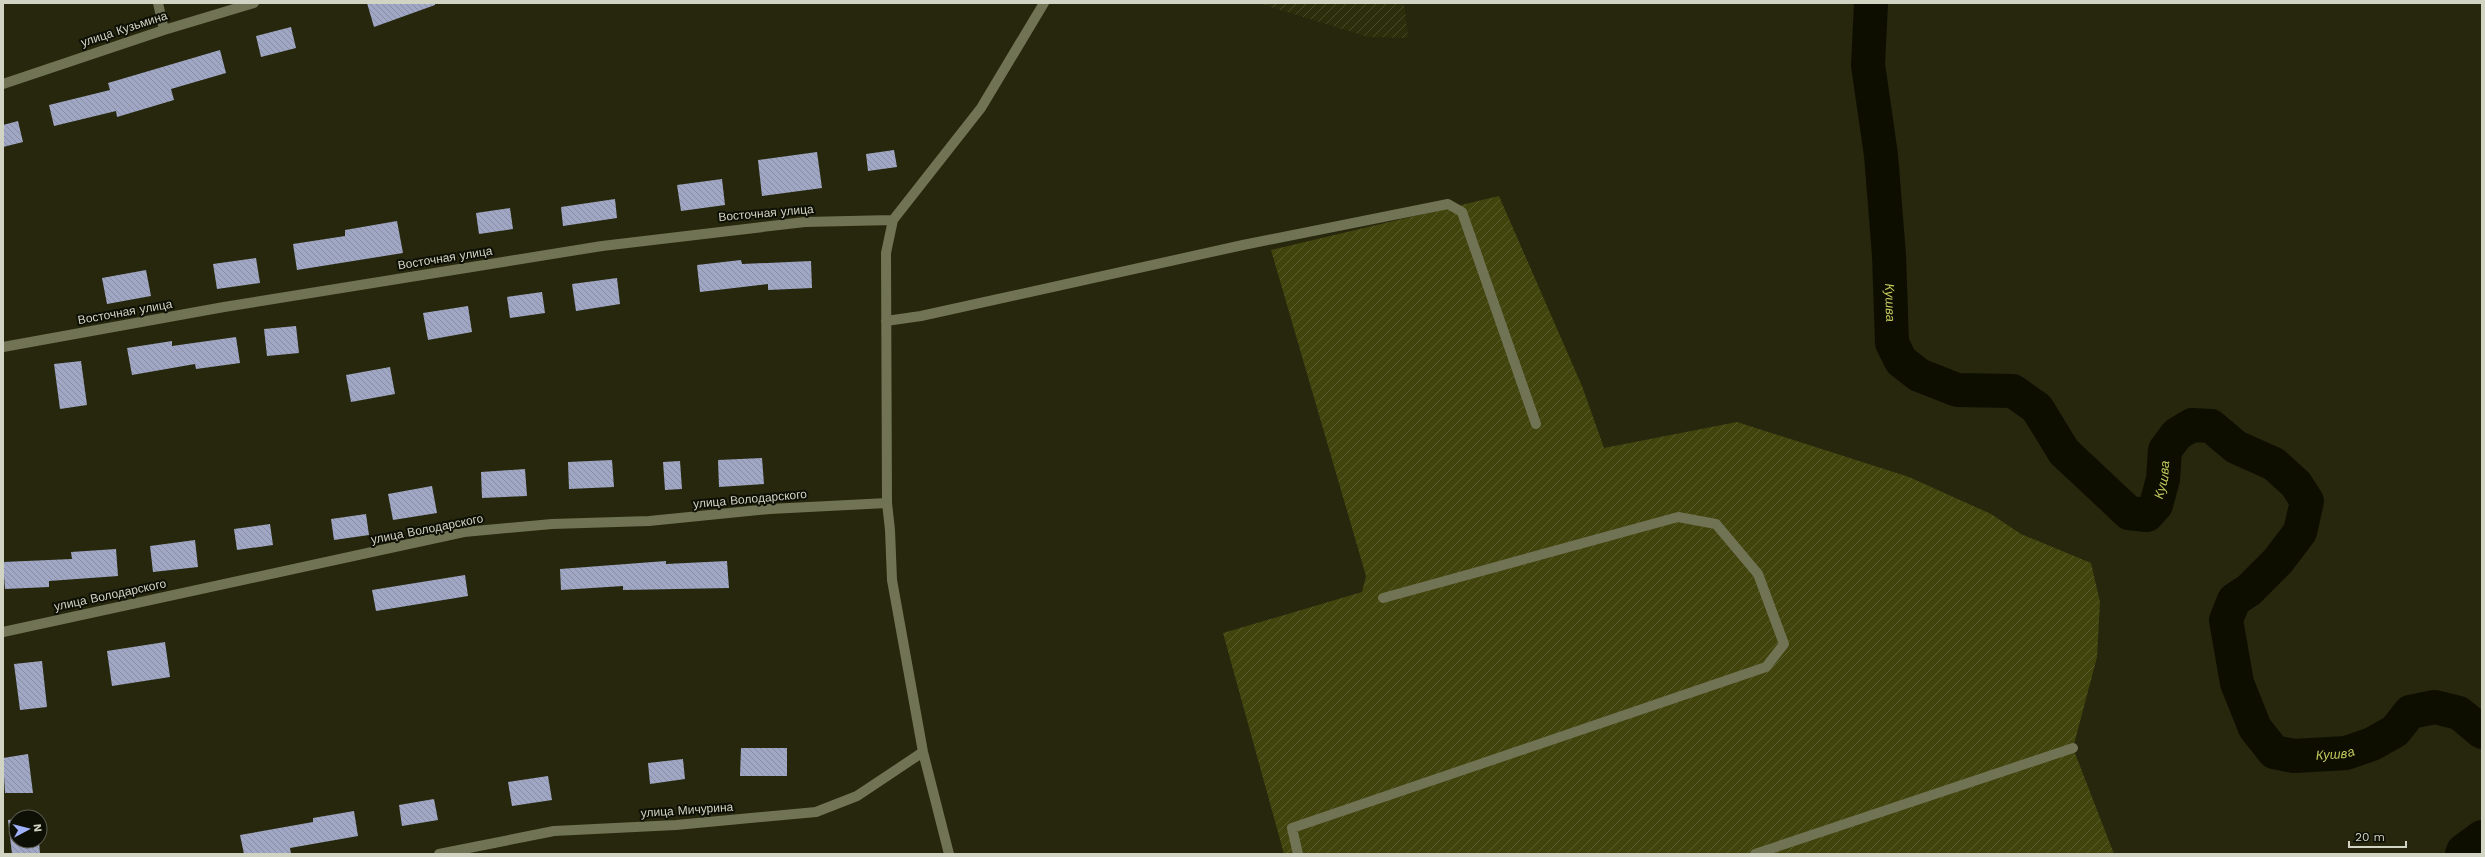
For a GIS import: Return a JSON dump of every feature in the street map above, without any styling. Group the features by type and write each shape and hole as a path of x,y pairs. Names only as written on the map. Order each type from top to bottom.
{"street":[{"path":"158,3 164,30"},
{"name":"улица Кузьмина","path":"3,84 164,30 254,3"},
{"path":"949,854 923,752 892,580 890,530 887,503 886,253 893,220 981,108 1044,3"},
{"path":"886,321 921,316 1243,245 1448,204 1462,212 1536,424"},
{"name":"Восточная улица","path":"3,347 224,307 602,246 805,222 893,220"},
{"name":"улица Володарского","path":"3,632 464,532 552,524 649,521 770,509 887,503"},
{"path":"1298,854 1292,828 1766,667 1784,644 1758,574 1716,524 1678,517 1383,598"},
{"path":"1755,854 2073,748"},
{"name":"улица Мичурина","path":"439,854 554,831 676,825 816,812 857,796 923,752"}],"shaded area":[{"path":"1258,3 1404,3 1408,38 1368,37"},
{"path":"1499,196 1582,386 1604,448 1737,422 1909,477 1991,514 2021,534 2091,563 2100,602 2097,657 2073,748 2114,854 1284,854 1223,633 1362,592 1366,576 1271,250"}],"building":[{"path":"367,3 435,3 435,5 374,27"},
{"path":"291,27 296,48 261,57 256,36"},
{"path":"220,50 226,73 171,89 174,100 117,117 116,111 54,126 49,105 110,90 108,83"},
{"path":"18,121 23,142 3,147 3,125"},
{"path":"894,150 897,167 868,171 866,154"},
{"path":"817,152 822,188 762,196 758,160"},
{"path":"722,179 725,205 681,211 677,185"},
{"path":"615,199 617,218 563,226 561,207"},
{"path":"510,208 513,229 479,234 476,213"},
{"path":"397,221 403,253 297,270 293,244 345,236 345,230"},
{"path":"256,258 260,283 217,289 213,264"},
{"path":"741,260 742,264 811,261 812,288 768,290 768,284 700,292 697,265"},
{"path":"146,270 151,296 107,304 102,278"},
{"path":"617,278 620,304 576,311 572,284"},
{"path":"542,292 545,313 510,318 507,297"},
{"path":"468,306 472,332 428,340 423,313"},
{"path":"296,326 299,353 267,356 264,329"},
{"path":"236,337 240,363 196,369 195,364 132,375 127,348 172,341 172,346"},
{"path":"81,361 87,405 60,409 54,364"},
{"path":"390,367 395,394 351,402 346,375"},
{"path":"762,458 764,484 719,487 718,460"},
{"path":"612,460 614,487 569,489 568,462"},
{"path":"680,461 682,489 665,490 663,462"},
{"path":"525,469 527,496 482,498 481,472"},
{"path":"432,486 437,513 393,520 388,494"},
{"path":"366,514 369,535 334,540 331,519"},
{"path":"270,524 273,545 237,550 234,529"},
{"path":"195,540 198,567 153,572 150,546"},
{"path":"116,549 118,576 49,581 49,587 5,589 3,562 72,559 71,552"},
{"path":"666,561 666,564 727,561 729,588 623,590 623,586 561,590 560,569"},
{"path":"465,575 468,596 376,611 372,590"},
{"path":"165,642 170,677 112,686 107,651"},
{"path":"42,661 47,707 20,710 14,664"},
{"path":"741,748 787,748 787,776 740,776"},
{"path":"28,754 33,793 5,793 3,758"},
{"path":"683,759 685,779 650,784 648,763"},
{"path":"548,776 552,800 512,806 508,782"},
{"path":"434,799 438,820 402,826 399,805"},
{"path":"354,811 358,836 290,848 291,854 244,854 240,835 313,822 313,818"},
{"path":"11,849 40,849 40,854 12,854"}],"waterway":[{"name":"Кушва","path":"1871,3 1868,65 1881,155 1889,255 1892,343 1901,361 1919,375 1957,390 2013,391 2037,408 2064,452 2129,513 2147,515 2156,505 2163,479 2165,450 2177,434 2192,425 2211,426 2236,447 2274,464 2296,484 2307,501 2300,532 2278,561 2249,590 2234,600 2226,620 2237,683 2255,728 2274,752 2294,756 2346,753 2372,744 2395,731 2410,712 2435,707 2459,713 2482,732"},
{"name":"Кушва","path":"2462,854 2463,851 2482,837"}]}
